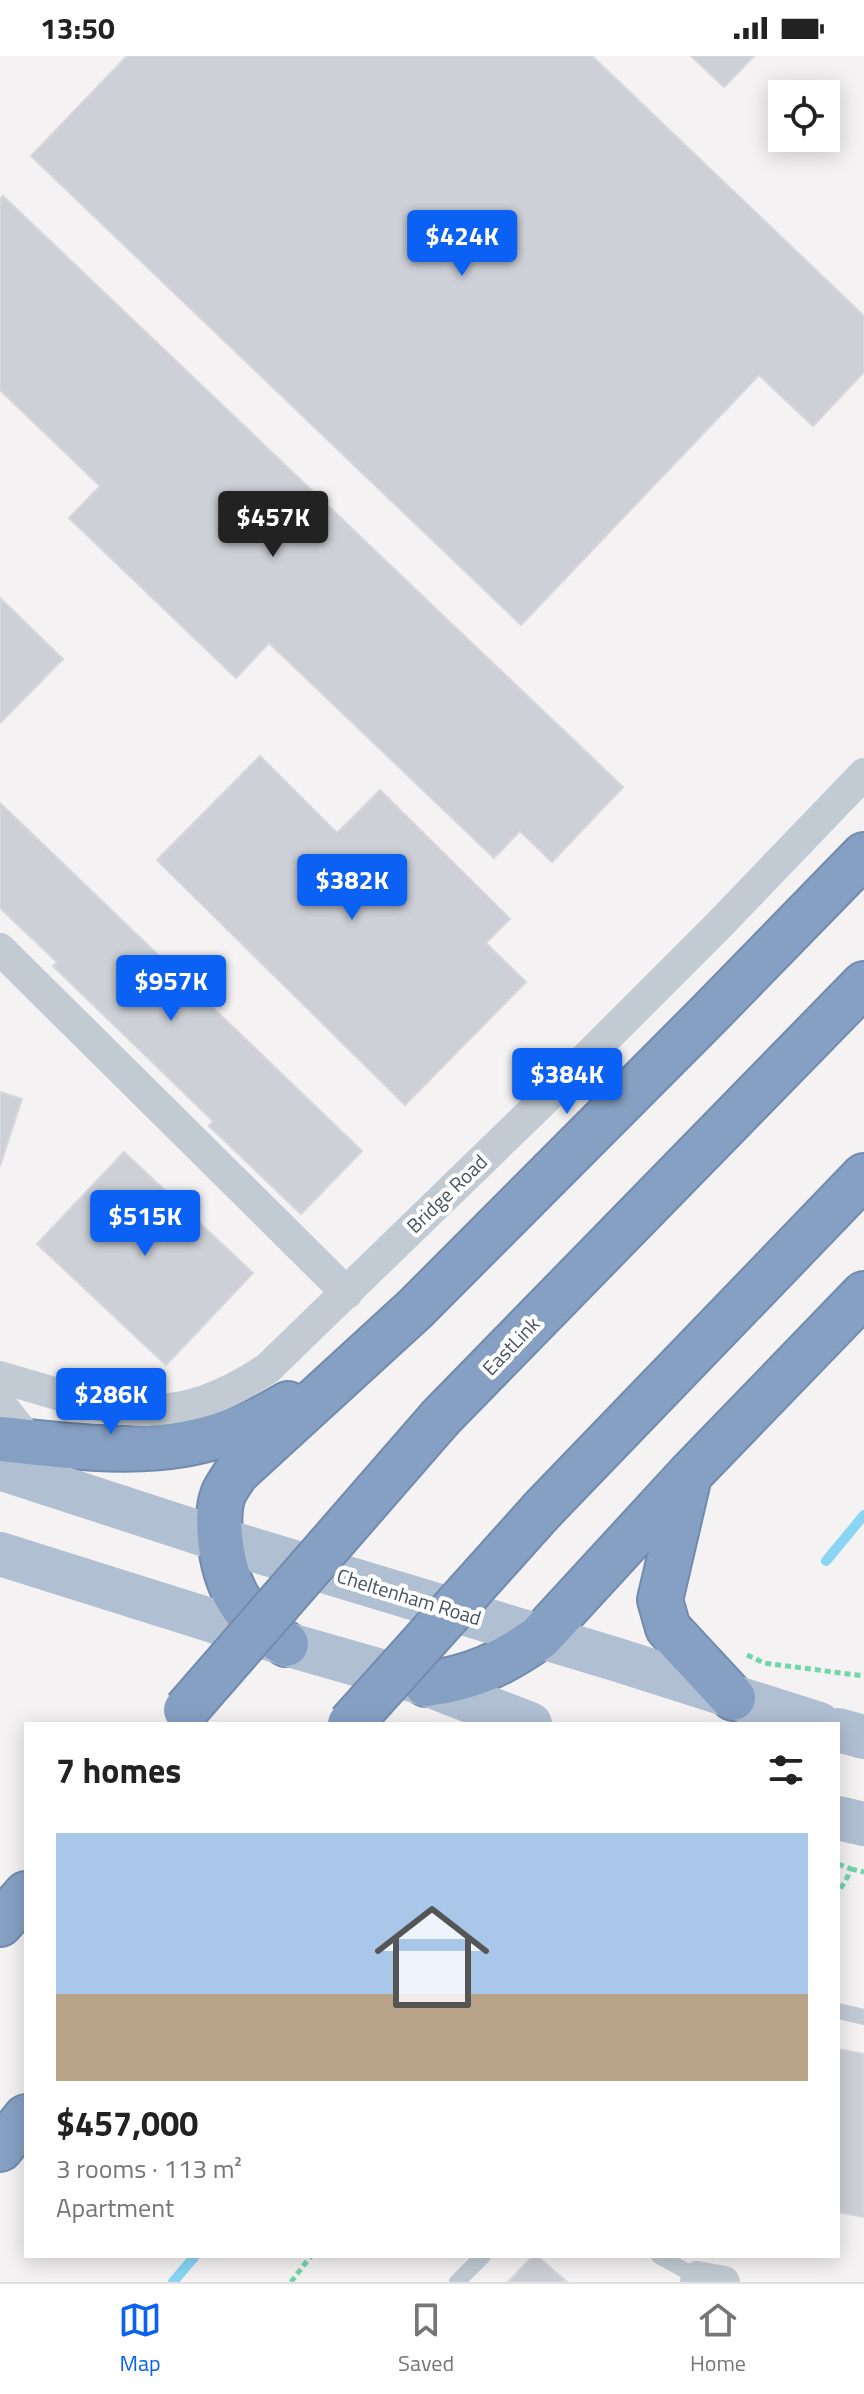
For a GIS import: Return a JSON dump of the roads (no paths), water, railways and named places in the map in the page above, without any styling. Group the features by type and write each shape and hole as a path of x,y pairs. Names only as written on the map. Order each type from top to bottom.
{"highway":[{"path":"286,1644 243,1609 227,1576 219,1519 223,1495 236,1473 415,1309 864,855"},
{"name":"EastLink","path":"180,1717 441,1417 864,984"},
{"path":"352,1722 543,1509 864,1176"},
{"path":"426,1684 457,1680 487,1670 540,1637 690,1474 864,1294"},
{"path":"10,1450 139,1450 202,1441 233,1432 287,1405 415,1309"},
{"path":"690,1474 660,1600 668,1628 733,1698"},
{"path":"0,1924 24,1896"},
{"path":"0,2149 24,2119"}],"main road":[{"name":"Cheltenham Road","path":"10,1450 221,1540 812,1722"},
{"path":"0,1554 286,1644 426,1684 525,1722"},
{"path":"840,1731 864,1737"},
{"path":"840,1818 864,1824"}],"street":[{"name":"Bridge Road","path":"0,1377 89,1404 127,1411 166,1410 205,1403 222,1396 268,1368 718,926 864,774"},
{"path":"0,949 347,1293"},
{"path":"0,1404 10,1450"}],"lane":[{"path":"840,2011 864,2017"},
{"path":"457,2282 481,2258"},
{"path":"663,2258 706,2280"}],"waterway":[{"path":"826,1561 864,1515"},
{"path":"173,2282 193,2258"}]}
